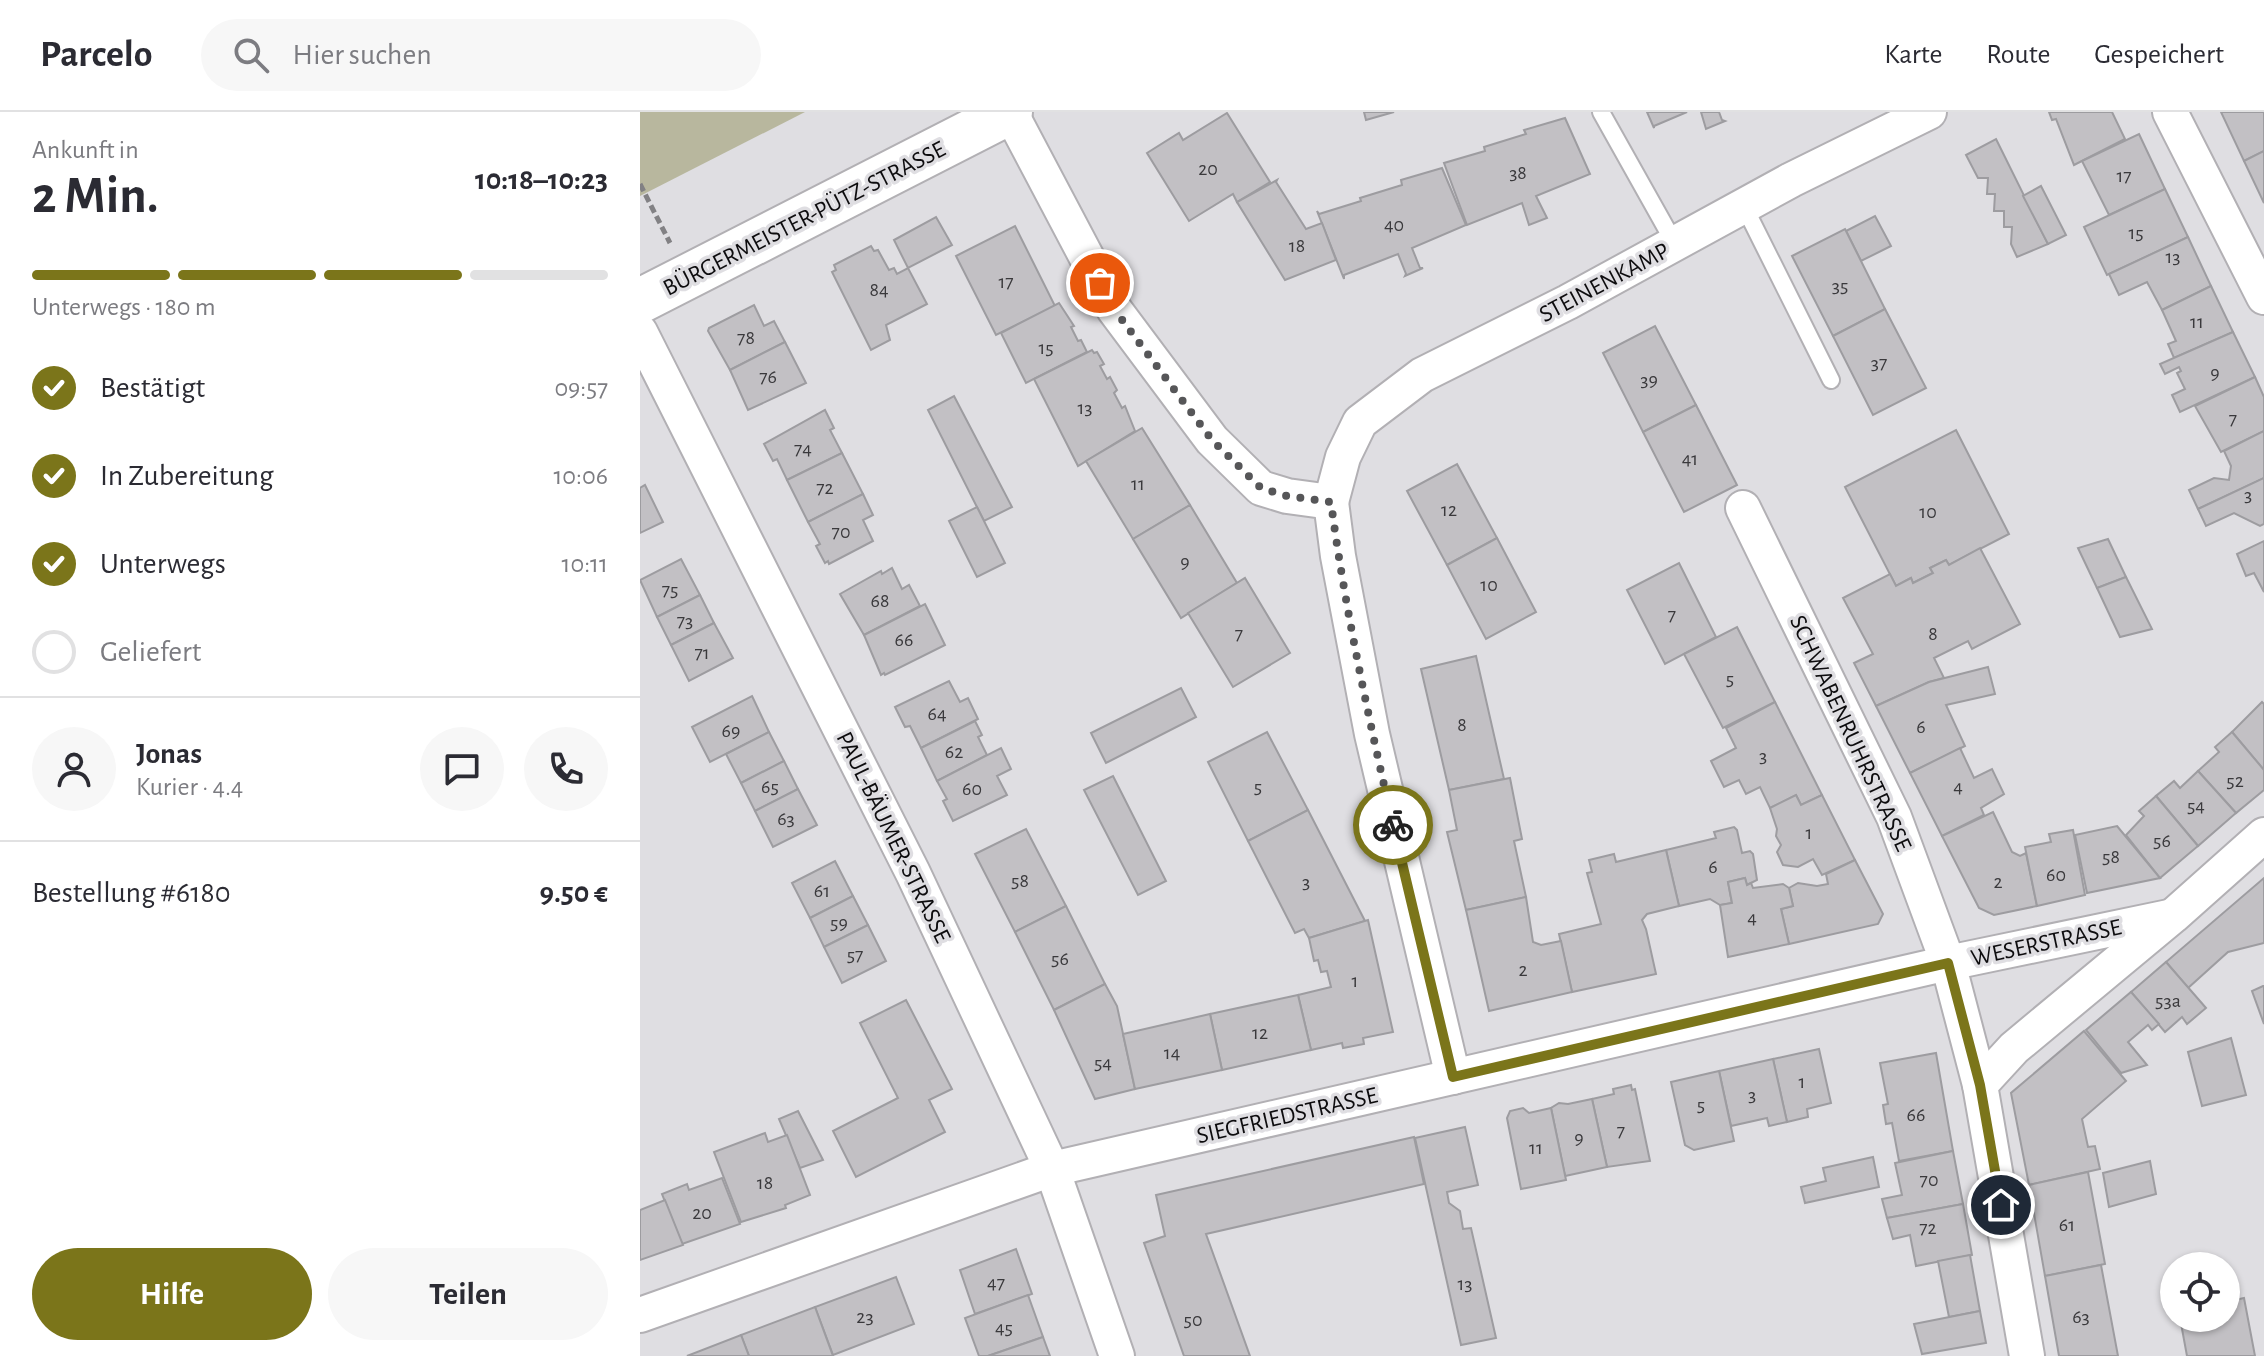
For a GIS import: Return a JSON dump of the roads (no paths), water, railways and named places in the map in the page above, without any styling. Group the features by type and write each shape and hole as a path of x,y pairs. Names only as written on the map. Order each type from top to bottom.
{"main road":[{"name":"BÜRGERMEISTER-PÜTZ-STRASSE","path":"640,301 1010,112"}],"street":[{"path":"1010,112 1114,309 1212,440 1261,488 1287,496 1331,502 1338,556 1372,734 1453,1077"},
{"name":"STEINENKAMP","path":"1331,502 1343,457 1360,422 1422,375 1568,302 1744,206 1929,112"},
{"path":"2170,112 2264,297"},
{"name":"PAUL-BÄUMER-STRASSE","path":"640,332 913,873 1052,1169 1117,1356"},
{"name":"SCHWABENRUHRSTRASSE","path":"1743,508 1894,817 1948,963"},
{"name":"WESERSTRASSE","path":"1980,1085 2014,1048 2173,916 2264,835"},
{"name":"WESERSTRASSE","path":"2027,1356 1980,1085 1948,963 2173,916"},
{"name":"SIEGFRIEDSTRASSE","path":"640,1315 1052,1169 1948,963"}],"lane":[{"path":"1601,112 1675,244"},
{"path":"1744,206 1831,380"}]}
